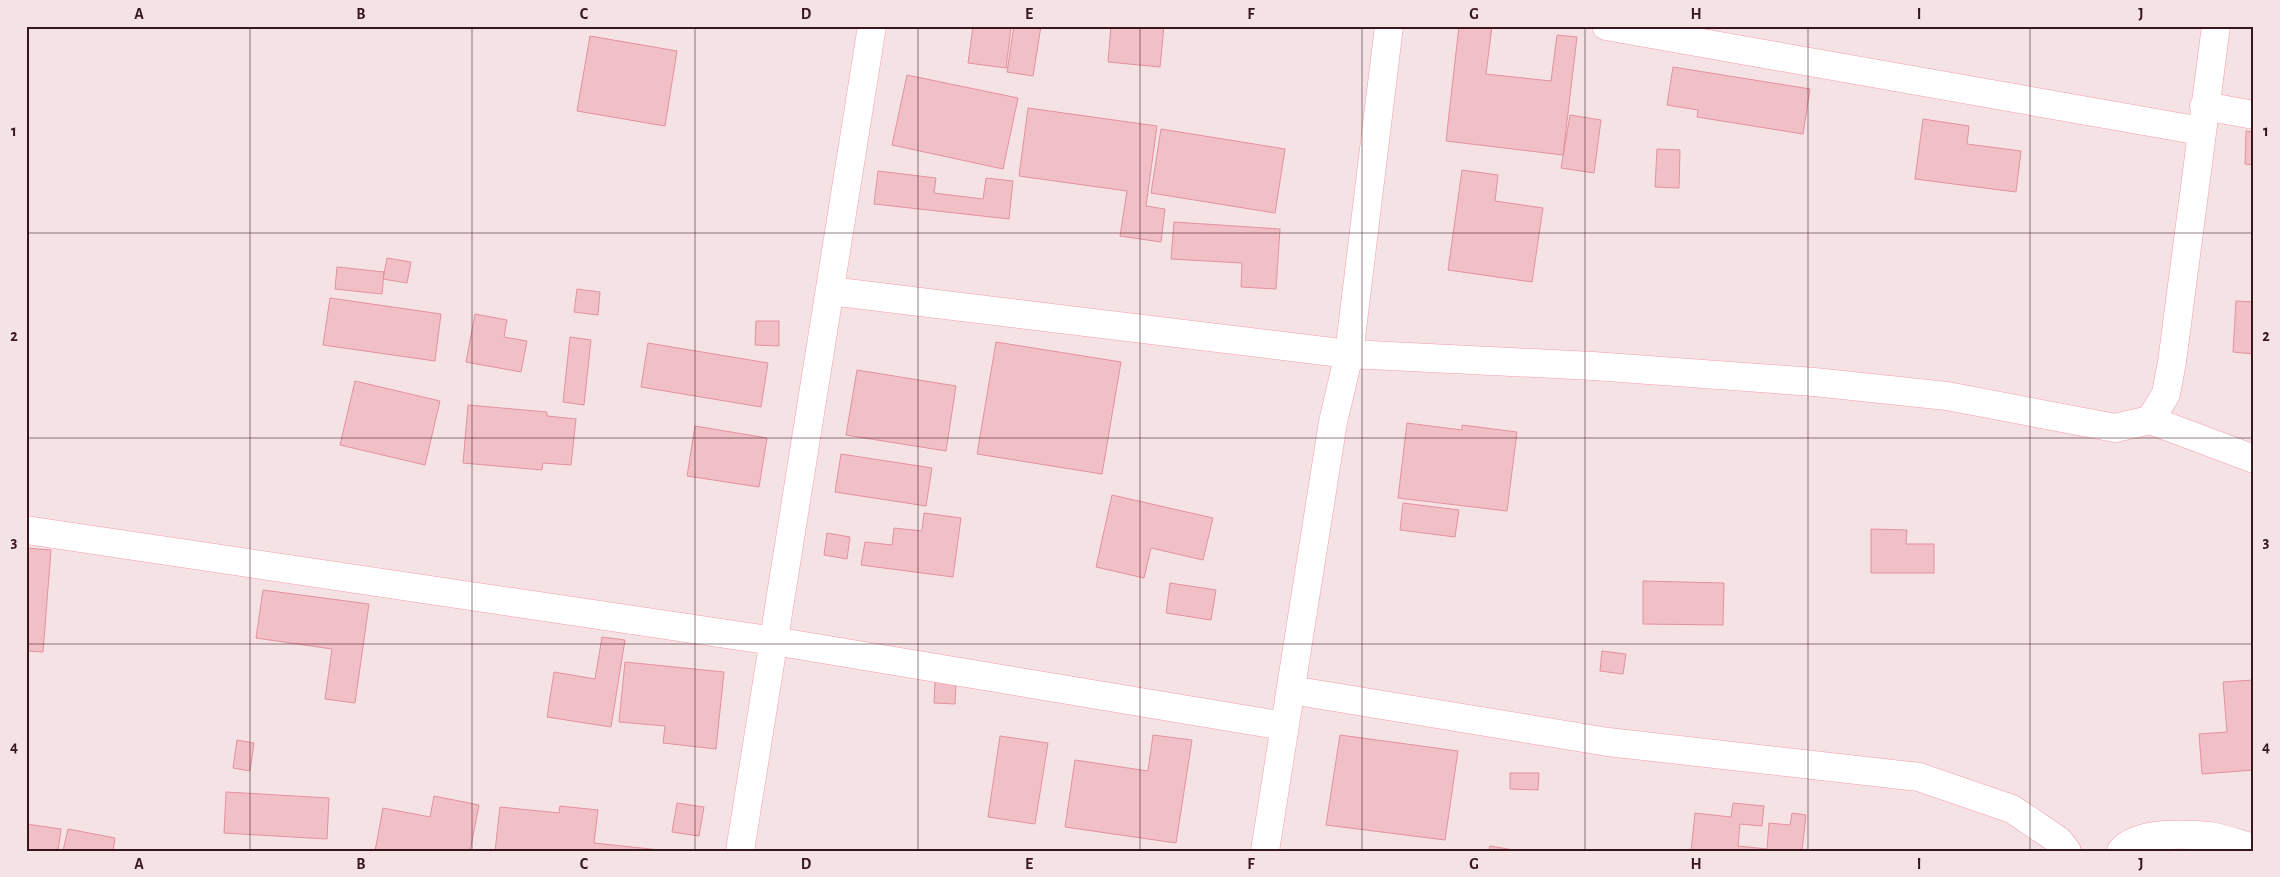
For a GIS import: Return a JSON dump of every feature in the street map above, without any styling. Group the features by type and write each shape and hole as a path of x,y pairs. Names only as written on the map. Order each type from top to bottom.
{"street":[{"path":"740,851 872,26"},
{"path":"1265,851 1333,422 1349,354 1389,26"},
{"path":"1606,26 2202,119 2254,115"},
{"path":"2150,420 2166,394 2172,362 2202,119 2216,26"},
{"path":"830,291 1349,354 1593,366 1814,382 1948,396 2116,428 2150,420 2254,459"},
{"path":"26,530 774,641 1284,726"},
{"path":"1291,690 1608,742 1919,777 2012,809 2058,840 2068,851"},
{"path":"2121,851 2126,845 2155,835 2210,836 2254,848"}],"building":[{"path":"973,26 1011,28 1006,68 968,63"},
{"path":"1014,26 1041,26 1033,76 1007,72"},
{"path":"1111,26 1164,26 1160,67 1108,62"},
{"path":"1459,26 1492,26 1486,74 1551,81 1557,35 1577,37 1563,155 1446,141"},
{"path":"590,36 677,51 665,126 577,111"},
{"path":"1673,67 1810,89 1803,134 1697,117 1698,110 1667,105"},
{"path":"907,75 1018,98 1003,169 892,145"},
{"path":"1028,108 1157,126 1146,206 1165,209 1161,242 1120,236 1127,191 1019,176"},
{"path":"1570,115 1601,120 1594,173 1561,168"},
{"path":"1923,119 1969,126 1967,144 2021,151 2016,192 1915,179"},
{"path":"1161,129 1285,149 1275,213 1151,193"},
{"path":"2246,131 2254,132 2254,165 2245,164"},
{"path":"1657,149 1680,150 1679,188 1655,187"},
{"path":"1462,170 1498,175 1495,201 1543,208 1532,282 1448,270"},
{"path":"878,171 936,178 934,193 983,199 986,178 1013,181 1009,219 874,204"},
{"path":"1174,222 1280,229 1276,289 1241,287 1242,263 1171,259"},
{"path":"387,258 411,262 407,283 383,279"},
{"path":"337,267 384,272 382,294 335,289"},
{"path":"577,289 600,292 598,315 574,312"},
{"path":"330,298 441,314 435,361 323,345"},
{"path":"2236,301 2254,302 2254,354 2233,352"},
{"path":"475,314 507,320 504,337 527,341 521,372 466,362"},
{"path":"756,321 779,321 779,346 755,345"},
{"path":"570,337 591,340 584,405 563,402"},
{"path":"996,342 1121,362 1102,474 977,454"},
{"path":"648,343 768,363 761,407 641,387"},
{"path":"857,370 956,386 946,451 846,435"},
{"path":"355,381 440,401 425,465 340,445"},
{"path":"468,405 547,412 547,416 576,419 571,465 543,463 542,470 463,463"},
{"path":"1407,423 1462,430 1462,425 1517,432 1507,511 1398,498"},
{"path":"695,426 767,438 759,487 687,476"},
{"path":"841,454 932,468 926,506 835,492"},
{"path":"1112,495 1213,518 1203,560 1151,548 1144,578 1096,567"},
{"path":"1403,503 1459,510 1455,537 1400,530"},
{"path":"924,513 961,518 953,577 861,565 865,542 892,545 894,528 922,531"},
{"path":"1871,529 1907,530 1906,544 1934,544 1934,573 1871,573"},
{"path":"827,533 850,537 847,559 824,555"},
{"path":"26,548 51,550 43,652 26,651"},
{"path":"1643,581 1724,583 1723,625 1643,624"},
{"path":"1170,583 1216,590 1211,620 1166,613"},
{"path":"263,590 369,604 355,703 325,699 332,649 256,638"},
{"path":"602,637 625,640 611,727 547,717 554,672 595,679"},
{"path":"1602,651 1626,654 1623,674 1600,671"},
{"path":"625,662 724,672 716,749 663,743 665,726 619,722"},
{"path":"2254,680 2254,770 2202,774 2199,734 2227,732 2223,682"},
{"path":"935,682 956,683 955,704 934,703"},
{"path":"1153,735 1192,740 1176,843 1065,827 1075,760 1148,771"},
{"path":"1340,735 1458,751 1445,840 1326,825"},
{"path":"1000,736 1048,743 1035,824 988,817"},
{"path":"237,740 254,743 250,771 233,768"},
{"path":"1510,773 1539,773 1538,790 1510,789"},
{"path":"226,792 329,798 327,839 224,833"},
{"path":"434,796 479,805 470,851 375,851 383,808 430,817"},
{"path":"677,803 704,807 699,836 672,832"},
{"path":"1733,803 1764,806 1762,826 1740,824 1738,846 1767,849 1769,823 1790,825 1792,813 1806,815 1802,851 1691,851 1695,813 1731,817"},
{"path":"560,806 598,810 594,843 669,851 495,851 500,807 559,813"},
{"path":"26,824 61,829 58,851 26,851"},
{"path":"68,829 115,838 113,851 63,851"},
{"path":"1490,846 1520,851 1489,851"}]}
